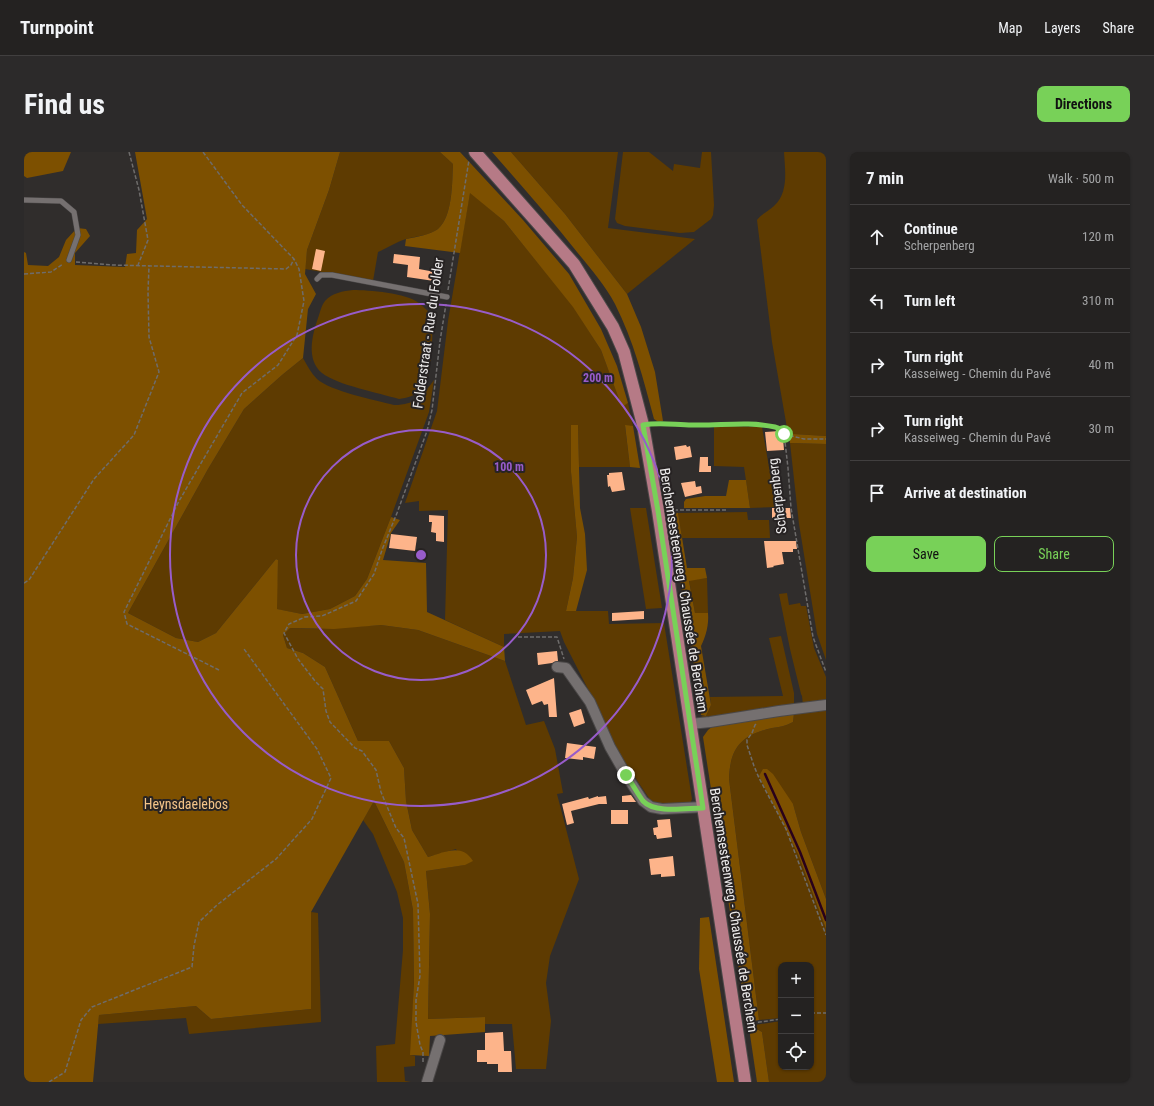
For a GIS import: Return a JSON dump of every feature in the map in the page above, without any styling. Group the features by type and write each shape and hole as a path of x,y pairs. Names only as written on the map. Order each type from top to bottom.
{"main road":[{"name":"Berchemsesteenweg - Chaussée de Berchem","path":"472,155 574,264 613,327 624,352 643,425 658,511 745,1082"}],"street":[{"path":"562,667 590,702 610,747 643,801 651,807 662,809 703,808"},
{"path":"690,724 826,705"},
{"path":"427,1082 440,1040"}],"lane":[{"path":"24,200 61,201 74,212 78,235 69,260"},
{"path":"317,279 321,275 332,275 447,297"}],"path":[{"path":"130,152 139,190 148,240 138,265"},
{"path":"203,152 242,205 294,259 299,269 304,301 297,335 278,365 242,394 179,501 124,612 127,624 219,670"},
{"name":"Folderstraat - Rue du Folder","path":"423,1063 423,1052 420,1045 416,1022 416,1000 420,976 418,904 404,838 396,828 381,792 376,770 362,751 355,748 330,722 326,711 323,689 298,659 284,633 289,624 296,620 305,617 322,616 356,601 374,574 382,550 398,513 427,431 432,410 440,341 472,155"},
{"path":"24,274 51,272 69,260 81,263 112,266 138,265 286,270 292,265 294,259"},
{"path":"24,583 29,580 94,479 134,435 159,372 150,337 148,266"},
{"path":"643,425 655,423 692,425 759,425 776,427 784,434 804,438 826,439"},
{"name":"Scherpenberg","path":"784,434 791,508 813,637 826,672"},
{"path":"658,511 728,510"},
{"path":"518,637 557,637 562,667"},
{"path":"49,1082 65,1072 81,1020 92,1008 192,966 199,922 217,905 276,859 312,819 331,778 317,749 244,649"},
{"path":"755,725 747,740 747,745 752,760 759,778 786,829 826,935"},
{"path":"814,1013 826,1013"},
{"path":"736,1025 778,1019"}],"shaded area":[{"path":"340,152 440,152 453,164 451,198 447,216 443,223 438,229 431,233 402,240 378,252 373,281 305,269 307,250 329,190"},
{"path":"511,152 618,152 608,228 695,239 627,294 565,214"},
{"path":"623,152 649,152 673,171 674,164 700,168 702,152 711,152 714,205 711,219 694,232 680,233 625,226 617,223 615,219"},
{"path":"784,152 826,152 826,436 793,434 787,428 772,342 757,220 774,206 782,194 785,180"},
{"path":"470,192 504,221 573,306 601,350 622,406 628,403 633,426 625,426 630,467 579,467 578,426 571,426 571,472 577,537 573,578 566,611 608,611 609,624 664,623 692,799 690,804 657,805 651,801 621,757 560,631 504,634 504,647 445,620 448,510 419,511 419,501 405,503 437,411 448,321"},
{"path":"353,290 397,294 419,303 430,314 432,335 428,376 426,382 414,395 399,399 359,388 329,377 317,368 312,354 312,339 322,305 334,294"},
{"path":"303,358 317,379 323,383 353,395 394,405 402,405 418,398 426,391 434,380 429,412 367,579 355,596 330,609 302,614 276,609 278,560 276,559 216,633 198,642 176,638 128,613 208,469 244,409"},
{"path":"714,426 762,427 776,507 750,508 744,467 714,466"},
{"path":"790,443 826,444 826,660 817,634 799,524"},
{"path":"630,508 646,508 662,608 646,609"},
{"path":"747,512 748,520 769,520 770,538 682,538 678,513"},
{"path":"707,578 708,613 695,613 689,580"},
{"path":"787,593 789,605 800,603 801,606 806,606 814,648 826,677 826,703 803,705 779,594"},
{"path":"381,625 418,630 505,661 526,725 544,721 555,749 563,793 557,794 579,879 550,956 546,983 551,1021 546,1069 516,1069 512,1024 485,1024 485,1017 428,1019 430,914 426,871 464,865 456,849 428,857 412,830 406,801 404,768 389,741 358,741 325,667 303,653 287,648 283,635 290,628 318,629"},
{"path":"781,636 794,693 794,706 704,718 701,716 706,716 711,705 710,697 783,696 769,638"},
{"path":"826,708 826,899 801,832 793,804 798,854 826,929 826,1082 769,1082 762,1032 755,1028 749,1028 748,1026 778,1021 778,1070 814,1070 814,962 778,962 778,1018 759,1020 729,779 732,759 739,744 745,739 761,731 793,722 794,713"},
{"path":"374,801 404,862 413,910 414,983 411,1055 415,1056 415,1066 404,1067 405,1081 411,1082 377,1082 376,1046 395,1044 403,950 403,918 397,892 373,834 363,820"},
{"path":"311,912 318,913 321,1022 189,1034 186,1018 98,1024 99,1015 196,1006 211,1019 311,1009"}],"green space":[{"path":"24,152 71,152 63,171 27,178 24,176"},
{"name":"Heynsdaelebos","path":"135,152 340,152 329,190 307,250 305,274 316,294 308,309 303,358 244,409 208,469 128,613 176,638 198,642 216,633 276,559 278,560 277,609 302,614 330,609 355,596 367,579 391,517 400,520 391,533 383,560 426,563 427,612 504,647 505,661 418,630 381,625 334,629 290,628 283,635 287,648 303,653 325,667 358,741 389,741 404,768 406,801 412,830 428,857 453,850 464,852 469,855 473,861 465,865 426,871 430,914 428,1019 485,1017 485,1032 430,1036 429,1056 410,1055 414,983 413,910 404,862 374,801 311,912 311,1009 211,1019 196,1006 99,1015 93,1082 24,1082 24,252 26,253 28,265 48,266 59,257 66,240 77,228 86,229 90,236 75,253 75,265 125,267 127,254 136,253 137,230 147,219"},
{"path":"440,152 460,152 523,220 569,274 601,329 617,366 628,403 622,407 601,350 573,307 504,221 470,193 460,253 405,246 406,239 418,237 438,229 447,216 451,198 453,164"},
{"path":"492,152 511,152 565,214 627,294 641,327 655,372 663,421 657,421 654,419 628,332 607,290 525,189"},
{"path":"571,425 578,425 580,508 585,534 587,570 576,611 566,611 573,578 577,537 571,472"},
{"path":"625,425 633,426 640,468 630,467"},
{"path":"787,428 793,434 826,436 826,444 790,443"},
{"path":"729,480 746,480 750,508 684,508 684,502 686,499 705,496 726,496"},
{"path":"671,512 678,513 687,568 705,568 707,578 689,581 695,613 708,613 707,630 701,646 711,705 706,716 701,715 669,515"},
{"path":"794,713 793,722 761,731 745,739 739,744 732,759 730,768 729,779 759,1020 747,1022 703,737 713,726"},
{"path":"763,769 767,769 773,774 793,804 801,832 826,899 826,929 798,854 759,776"},
{"path":"709,917 734,1082 717,1082 699,969 700,918"},
{"path":"749,1028 755,1028 762,1032 769,1082 757,1082"}],"building":[{"path":"316,249 325,251 321,271 312,269"},
{"path":"394,254 420,257 419,269 435,272 434,281 407,277 408,265 393,263"},
{"path":"780,431 780,438 783,438 784,450 767,451 765,432"},
{"path":"686,445 687,447 690,446 692,457 676,460 674,447"},
{"path":"700,457 708,457 708,466 711,466 711,472 699,472"},
{"path":"622,472 625,490 612,492 610,486 608,487 607,475 609,475 609,473"},
{"path":"695,481 696,487 701,486 702,493 685,497 681,483"},
{"path":"772,508 790,508 791,518 772,518"},
{"path":"429,515 444,516 444,542 436,541 436,533 431,532 432,522 429,522"},
{"path":"391,534 417,537 415,551 389,548"},
{"path":"764,541 796,541 797,549 793,549 793,552 782,552 784,564 767,568"},
{"path":"644,611 644,619 612,621 612,613"},
{"path":"557,651 558,661 538,665 537,653"},
{"path":"554,678 557,717 549,717 548,704 544,705 542,701 532,705 526,690"},
{"path":"581,709 585,723 574,727 569,713"},
{"path":"567,743 596,747 594,759 583,757 583,760 565,758"},
{"path":"631,795 636,802 622,802 622,796"},
{"path":"598,796 606,796 607,804 599,804 571,811 574,823 567,825 562,804"},
{"path":"611,810 628,810 628,824 611,824"},
{"path":"670,819 672,837 657,839 656,835 654,835 653,828 658,827 657,820"},
{"path":"673,856 675,876 661,877 661,874 651,875 649,859"},
{"path":"503,1032 504,1051 511,1051 512,1072 498,1072 498,1064 477,1062 477,1050 485,1050 485,1033"}],"waterway":[{"path":"765,774 800,852 826,920"}],"route":[{"path":"626,775 643,801 651,807 662,809 703,808 658,511 643,425 655,423 692,425 759,425 776,427 784,434"}]}
